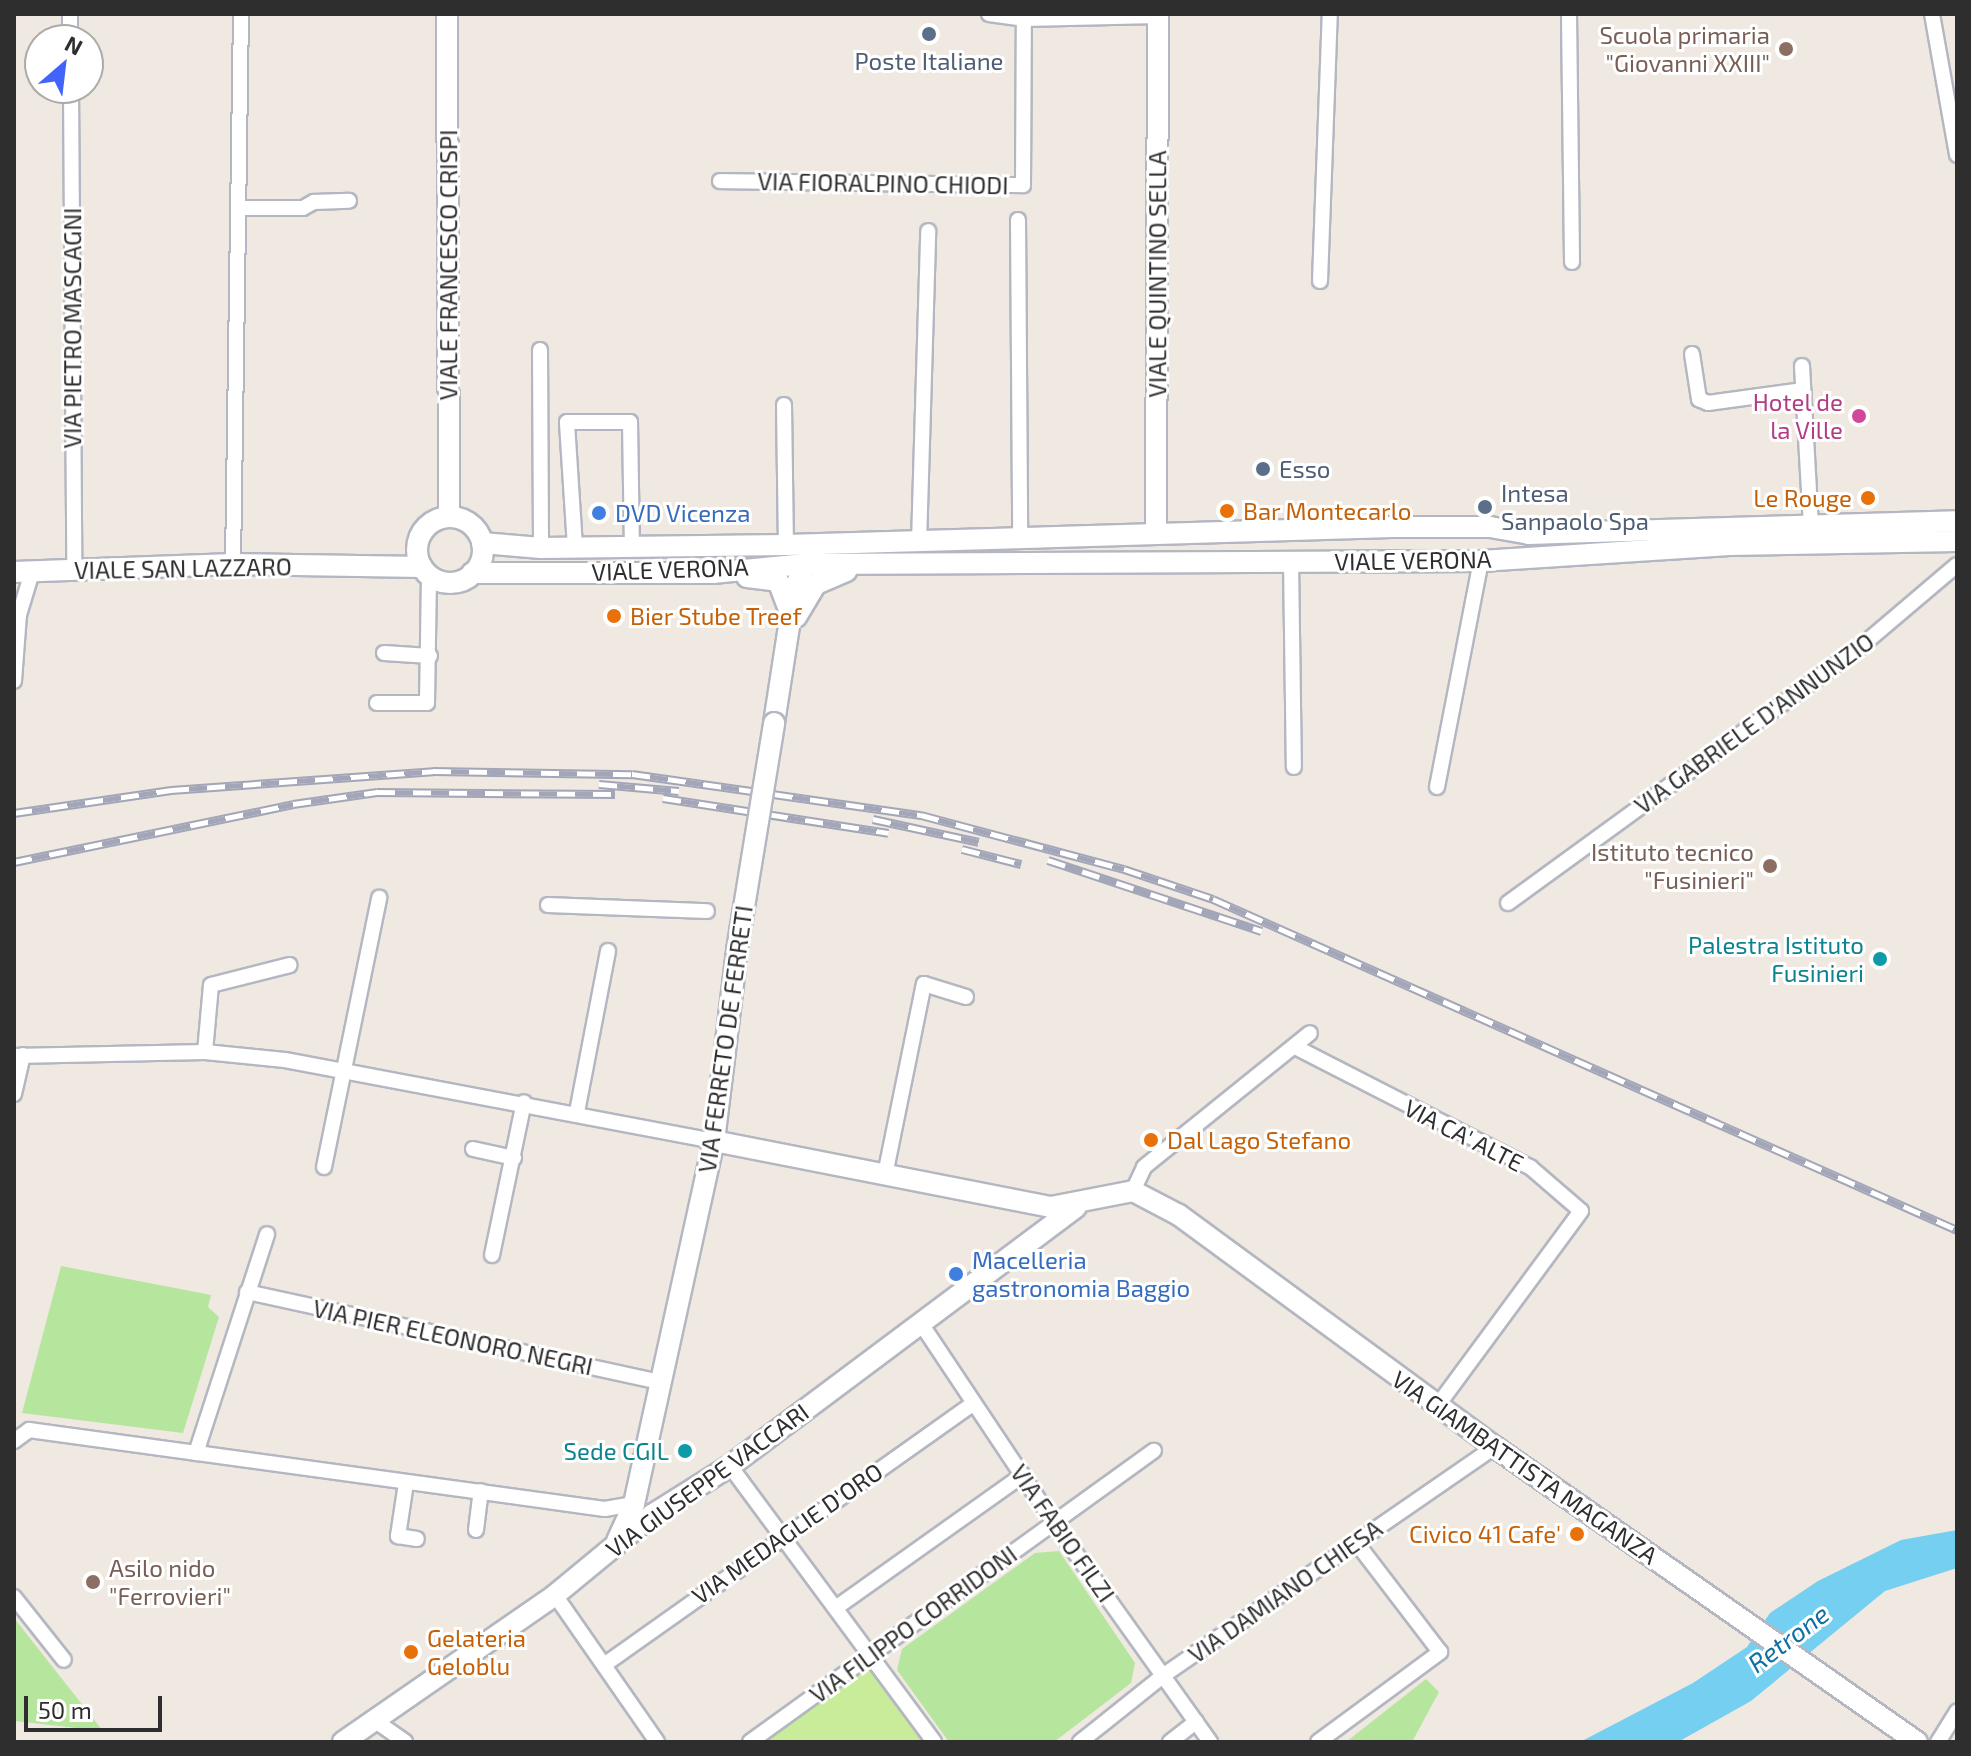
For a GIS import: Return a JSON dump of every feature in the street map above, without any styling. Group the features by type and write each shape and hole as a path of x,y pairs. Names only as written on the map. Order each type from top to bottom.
{"main road":[{"name":"VIALE FRANCESCO CRISPI","path":"447,14 449,517"},
{"name":"VIALE QUINTINO SELLA","path":"1156,534 1158,15"},
{"path":"449,517 472,526 482,543 472,573 454,582 423,564 424,530 449,517"},
{"name":"VIALE VERONA","path":"482,543 541,548 868,544 1392,527 1490,527 1528,534 1957,521"},
{"name":"VIALE VERONA","path":"472,573 713,573 804,564 868,567 1481,561 1729,545 1957,541"},
{"path":"804,564 817,550 868,544"},
{"name":"VIALE SAN LAZZARO","path":"23,572 233,564 423,564"},
{"name":"VIA FERRETO DE FERRETI","path":"615,1545 634,1504 714,1141 737,950 788,629 804,564"},
{"name":"VIALE VERONA","path":"788,629 816,584 829,575 868,567"},
{"name":"VIA FERRETO DE FERRETI","path":"713,573 778,581 787,594 788,629"},
{"path":"714,1141 1051,1207 1079,1204 1133,1191"},
{"name":"VIA GIAMBATTISTA MAGANZA","path":"1133,1191 1179,1215 1495,1447 1808,1669 1917,1742"},
{"path":"1005,1200 1025,1222 1026,1240"},
{"name":"VIA GIUSEPPE VACCARI","path":"343,1742 555,1595 652,1515 730,1466 1026,1240 1079,1204"},
{"path":"634,1504 652,1515"}],"street":[{"path":"233,564 241,14"},
{"path":"989,14 1024,19 1158,15"},
{"path":"1320,281 1330,14"},
{"path":"1569,14 1572,262"},
{"path":"1932,14 1957,155"},
{"name":"VIA FIORALPINO CHIODI","path":"720,181 1023,185 1024,19"},
{"name":"VIA PIETRO MASCAGNI","path":"71,104 74,569"},
{"path":"238,208 303,208 314,202 349,201"},
{"name":"VIA FIORALPINO CHIODI","path":"1018,220 1020,539"},
{"path":"919,543 928,231"},
{"path":"540,350 541,548"},
{"path":"1692,354 1699,399 1708,403 1803,390"},
{"path":"1802,366 1811,525"},
{"path":"784,405 786,545"},
{"name":"VIALE VERONA","path":"575,547 567,422 630,422 632,546"},
{"path":"1291,561 1294,767"},
{"path":"1437,787 1481,561"},
{"path":"377,703 427,703 430,656 423,564"},
{"name":"VIA GABRIELE D'ANNUNZIO","path":"1508,903 1859,648 1957,565"},
{"name":"VIALE SAN LAZZARO","path":"14,681 23,572"},
{"path":"384,653 430,656"},
{"path":"324,1167 379,898"},
{"path":"548,905 707,911"},
{"path":"577,1112 608,951"},
{"path":"205,1052 211,985 290,965"},
{"path":"885,1175 924,984 966,997"},
{"path":"1133,1191 1144,1167 1237,1088 1297,1048 1310,1033"},
{"name":"VIA CA' ALTE","path":"1297,1048 1530,1167 1581,1211 1438,1405"},
{"path":"14,1094 18,1055 205,1052 343,1069 714,1141"},
{"path":"492,1255 524,1102"},
{"path":"473,1149 514,1158"},
{"path":"196,1453 267,1234"},
{"name":"VIA PIER ELEONORO NEGRI","path":"247,1292 659,1382"},
{"name":"VIA FABIO FILZI","path":"920,1322 1054,1523 1210,1742"},
{"name":"VIA MEDAGLIE D'ORO","path":"604,1665 783,1533 973,1404"},
{"path":"14,1441 29,1430 605,1509 634,1504"},
{"name":"VIA DAMIANO CHIESA","path":"1080,1742 1164,1675 1495,1447"},
{"name":"VIA FILIPPO CORRIDONI","path":"750,1742 1154,1451"},
{"path":"730,1466 783,1533 934,1742"},
{"path":"837,1607 1023,1475"},
{"path":"406,1483 398,1536 417,1539"},
{"path":"476,1530 481,1491"},
{"path":"1318,1742 1440,1652 1355,1541"},
{"path":"555,1595 657,1742"},
{"path":"14,1597 64,1660"},
{"path":"1938,1742 1957,1712"},
{"path":"374,1720 405,1742"},
{"path":"1170,1742 1196,1722"}],"green space":[{"path":"61,1266 211,1295 208,1307 219,1317 183,1433 22,1413"},
{"path":"1059,1551 1135,1663 1131,1683 1054,1742 949,1742 897,1670 902,1649 1035,1553"},
{"path":"14,1618 103,1731 14,1721"},
{"path":"868,1663 926,1742 761,1742"},
{"path":"1426,1679 1439,1692 1412,1742 1346,1742"}],"water":[{"name":"Retrone","path":"1957,1530 1957,1568 1885,1591 1751,1701 1678,1742 1580,1742 1693,1683 1747,1647 1770,1613 1818,1581 1901,1540"}],"railway":[{"path":"14,813 171,790 433,771 632,774 921,815 1124,869 1213,899 1957,1230"},
{"path":"599,784 679,791"},
{"path":"14,862 293,804 377,792 615,794"},
{"path":"663,798 888,833"},
{"path":"873,819 979,842"},
{"path":"962,849 1021,864"},
{"path":"1048,860 1261,931"}],"place":[{"name":"Poste Italiane","path":"929,34"},
{"name":"Scuola primaria \"Giovanni XXIII\"","path":"1786,49"},
{"name":"Hotel de la Ville","path":"1859,416"},
{"name":"Esso","path":"1263,469"},
{"name":"Le Rouge","path":"1868,498"},
{"name":"Intesa Sanpaolo Spa","path":"1485,507"},
{"name":"Bar Montecarlo","path":"1227,511"},
{"name":"DVD Vicenza","path":"599,513"},
{"name":"Bier Stube Treef","path":"614,616"},
{"name":"Istituto tecnico \"Fusinieri\"","path":"1770,866"},
{"name":"Palestra Istituto Fusinieri","path":"1880,959"},
{"name":"Dal Lago Stefano","path":"1151,1140"},
{"name":"Macelleria gastronomia Baggio","path":"956,1274"},
{"name":"Sede CGIL","path":"685,1451"},
{"name":"Civico 41 Cafe'","path":"1577,1534"},
{"name":"Asilo nido \"Ferrovieri\"","path":"93,1582"},
{"name":"Gelateria Geloblu","path":"411,1652"}]}
